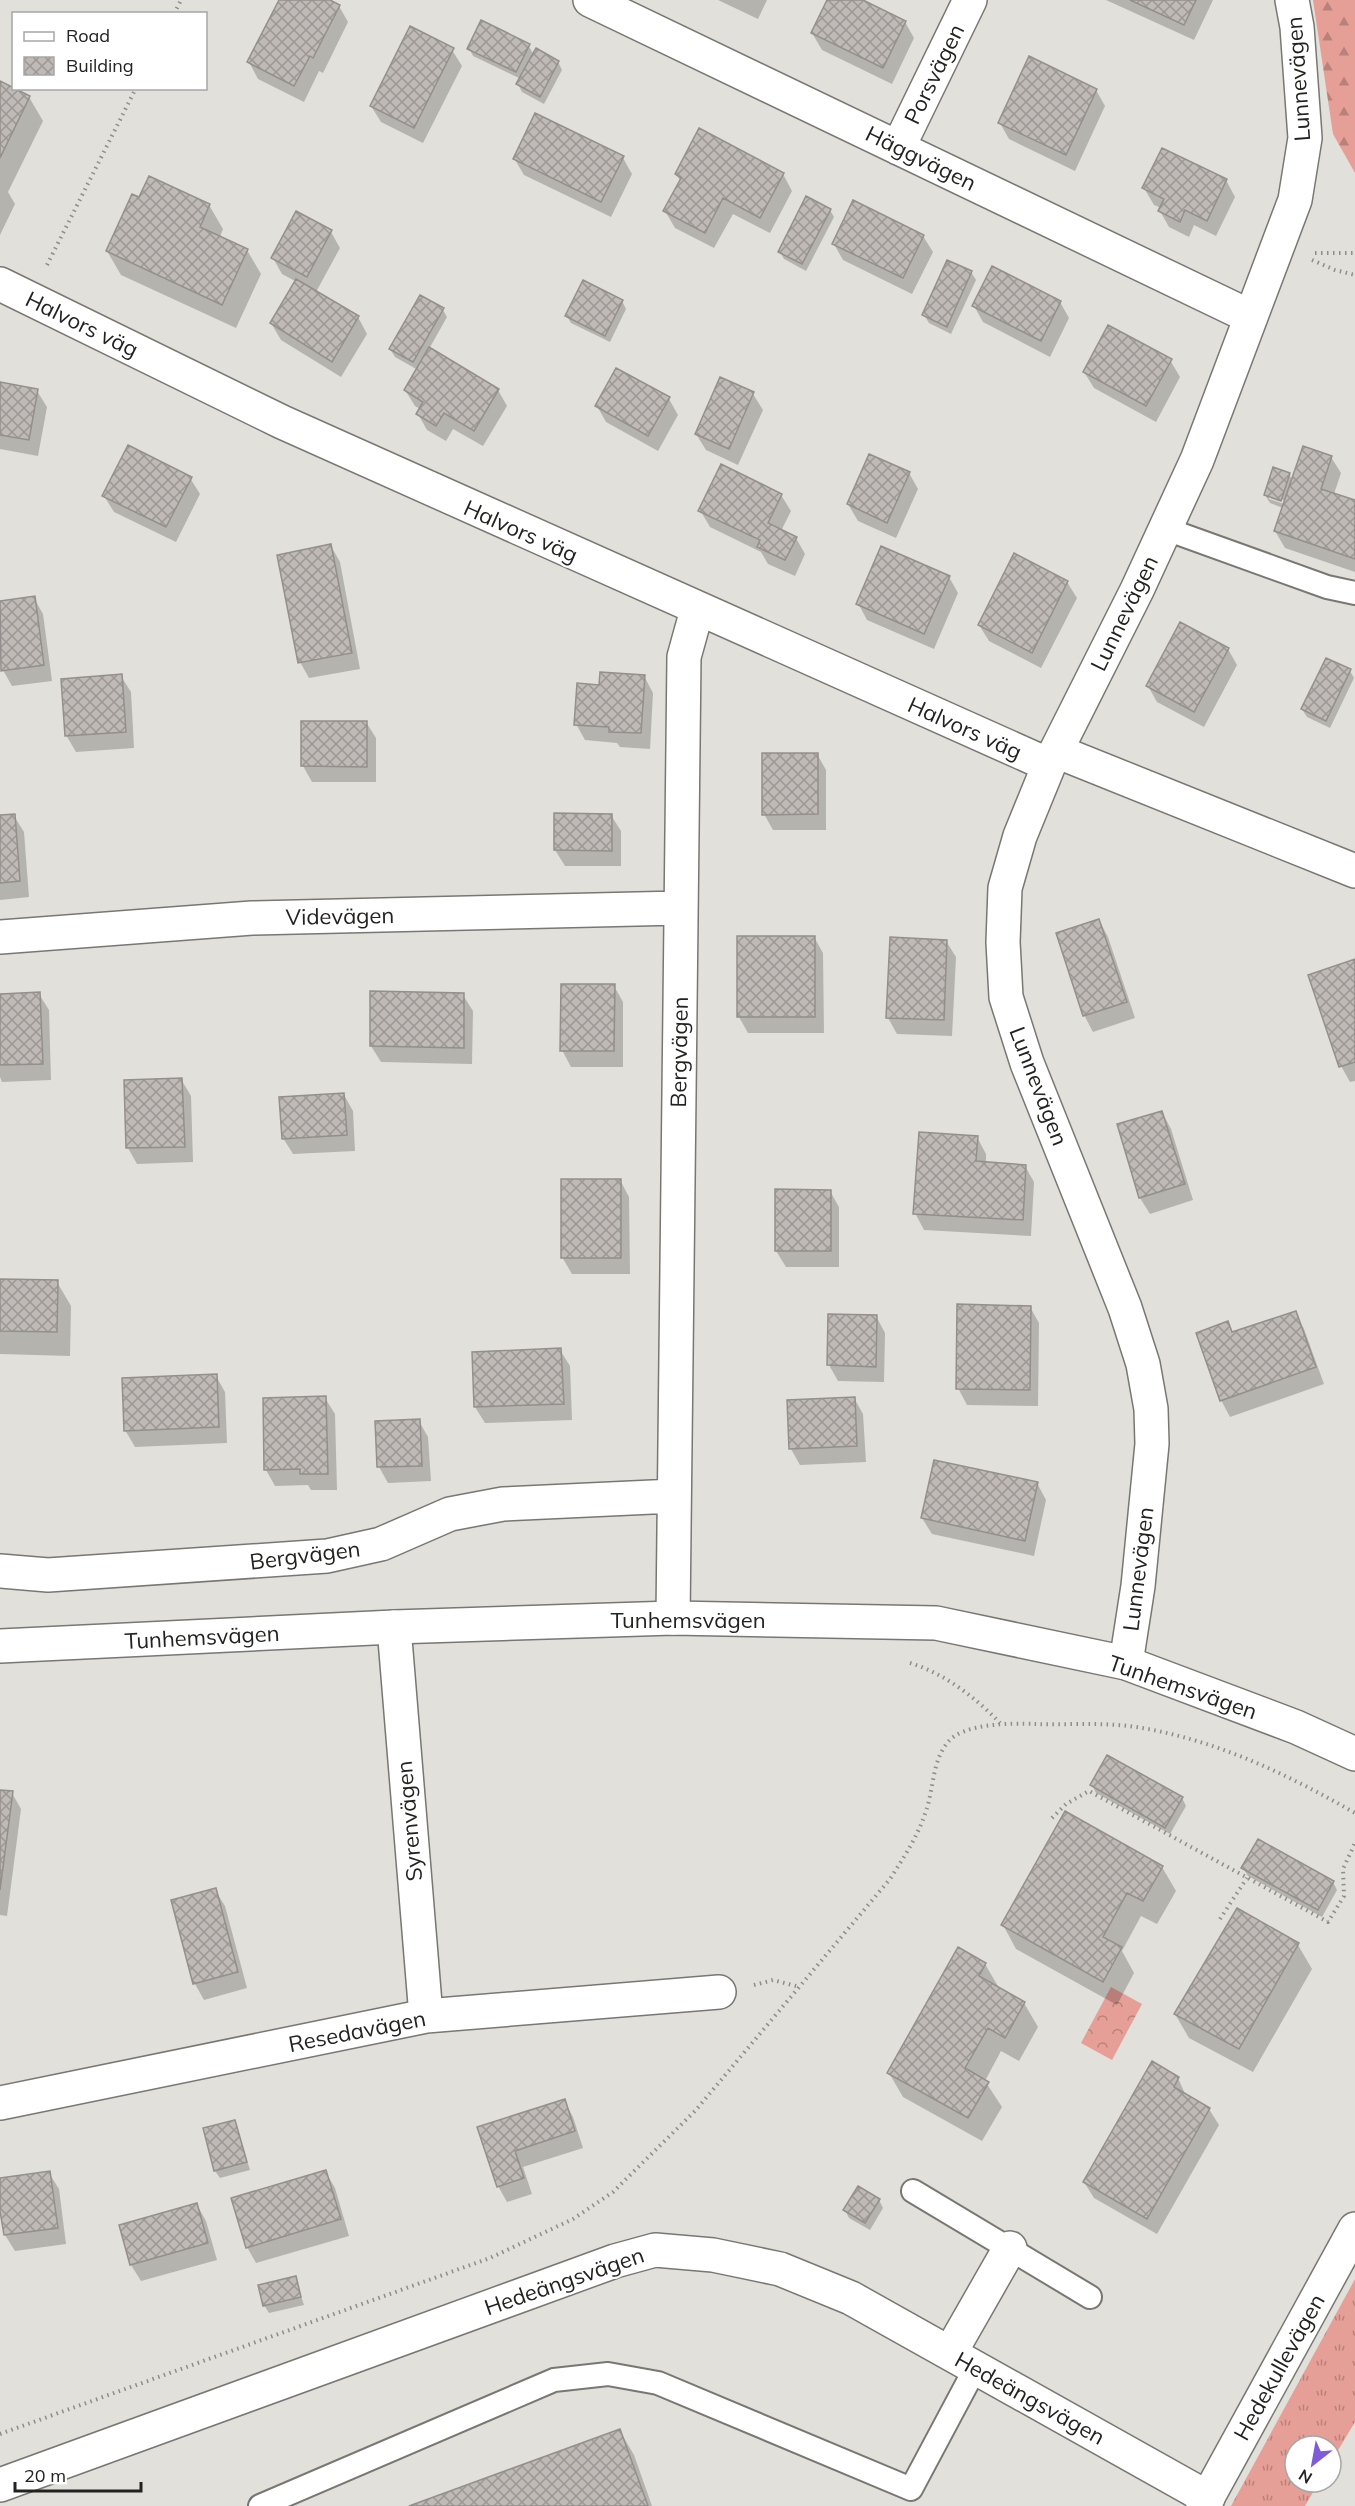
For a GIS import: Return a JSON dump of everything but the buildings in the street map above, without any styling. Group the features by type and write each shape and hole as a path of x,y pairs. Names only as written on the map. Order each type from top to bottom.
{"street":[{"name":"Häggvägen","path":"590,0 1251,317"},
{"name":"Porsvägen","path":"898,148 970,0"},
{"name":"Lunnevägen","path":"1126,1663 1138,1586 1152,1444 1151,1409 1145,1375 1125,1308 1027,1063 1006,997 1003,942 1005,888 1020,836 1052,758 1166,529 1197,460 1295,200 1305,138 1297,27 1292,0"},
{"name":"Halvors väg","path":"0,284 282,422 697,610 1052,758 1355,871"},
{"name":"Bergvägen","path":"673,1618 684,657 697,610"},
{"name":"Videvägen","path":"0,937 252,918 680,908"},
{"name":"Bergvägen","path":"0,1571 48,1575 327,1556 381,1544 450,1514 503,1504 674,1496"},
{"name":"Tunhemsvägen","path":"0,1646 19,1647 394,1627 673,1618 936,1623 1126,1663 1296,1726 1355,1754"},
{"name":"Syrenvägen","path":"394,1627 426,2016"},
{"name":"Resedavägen","path":"0,2103 426,2016 718,1992"},
{"name":"Hedekullevägen","path":"1205,2502 1355,2229"},
{"path":"963,2360 1010,2248"},
{"name":"Hedeängsvägen","path":"0,2485 615,2261 656,2250 713,2255 780,2269 851,2298 963,2360 1205,2502"}],"lane":[{"name":"Lunnevägen","path":"1166,529 1327,587 1355,593"},
{"path":"913,2191 1090,2297"},
{"path":"260,2506 554,2380 608,2374 658,2383 908,2498 963,2360"}],"path":[{"path":"30,298 135,90"},
{"path":"1308,253 1355,253"},
{"path":"0,2434 490,2258 573,2219 614,2192 694,2111 890,1879 915,1839 927,1808 940,1756 949,1740 964,1732 1001,1724 1134,1727 1187,1738 1236,1754 1355,1813"},
{"path":"1052,1818 1066,1804 1089,1791 1328,1922 1344,1896 1343,1869 1355,1843"},
{"path":"1220,1919 1247,1878"}],"green space":[{"path":"1313,0 1355,0 1355,173 1333,134"},
{"path":"1111,1987 1142,2004 1112,2060 1081,2043"},
{"path":"1355,2279 1355,2422 1343,2442 1343,2434 1283,2434 1283,2494 1312,2494 1305,2506 1231,2506"}]}
